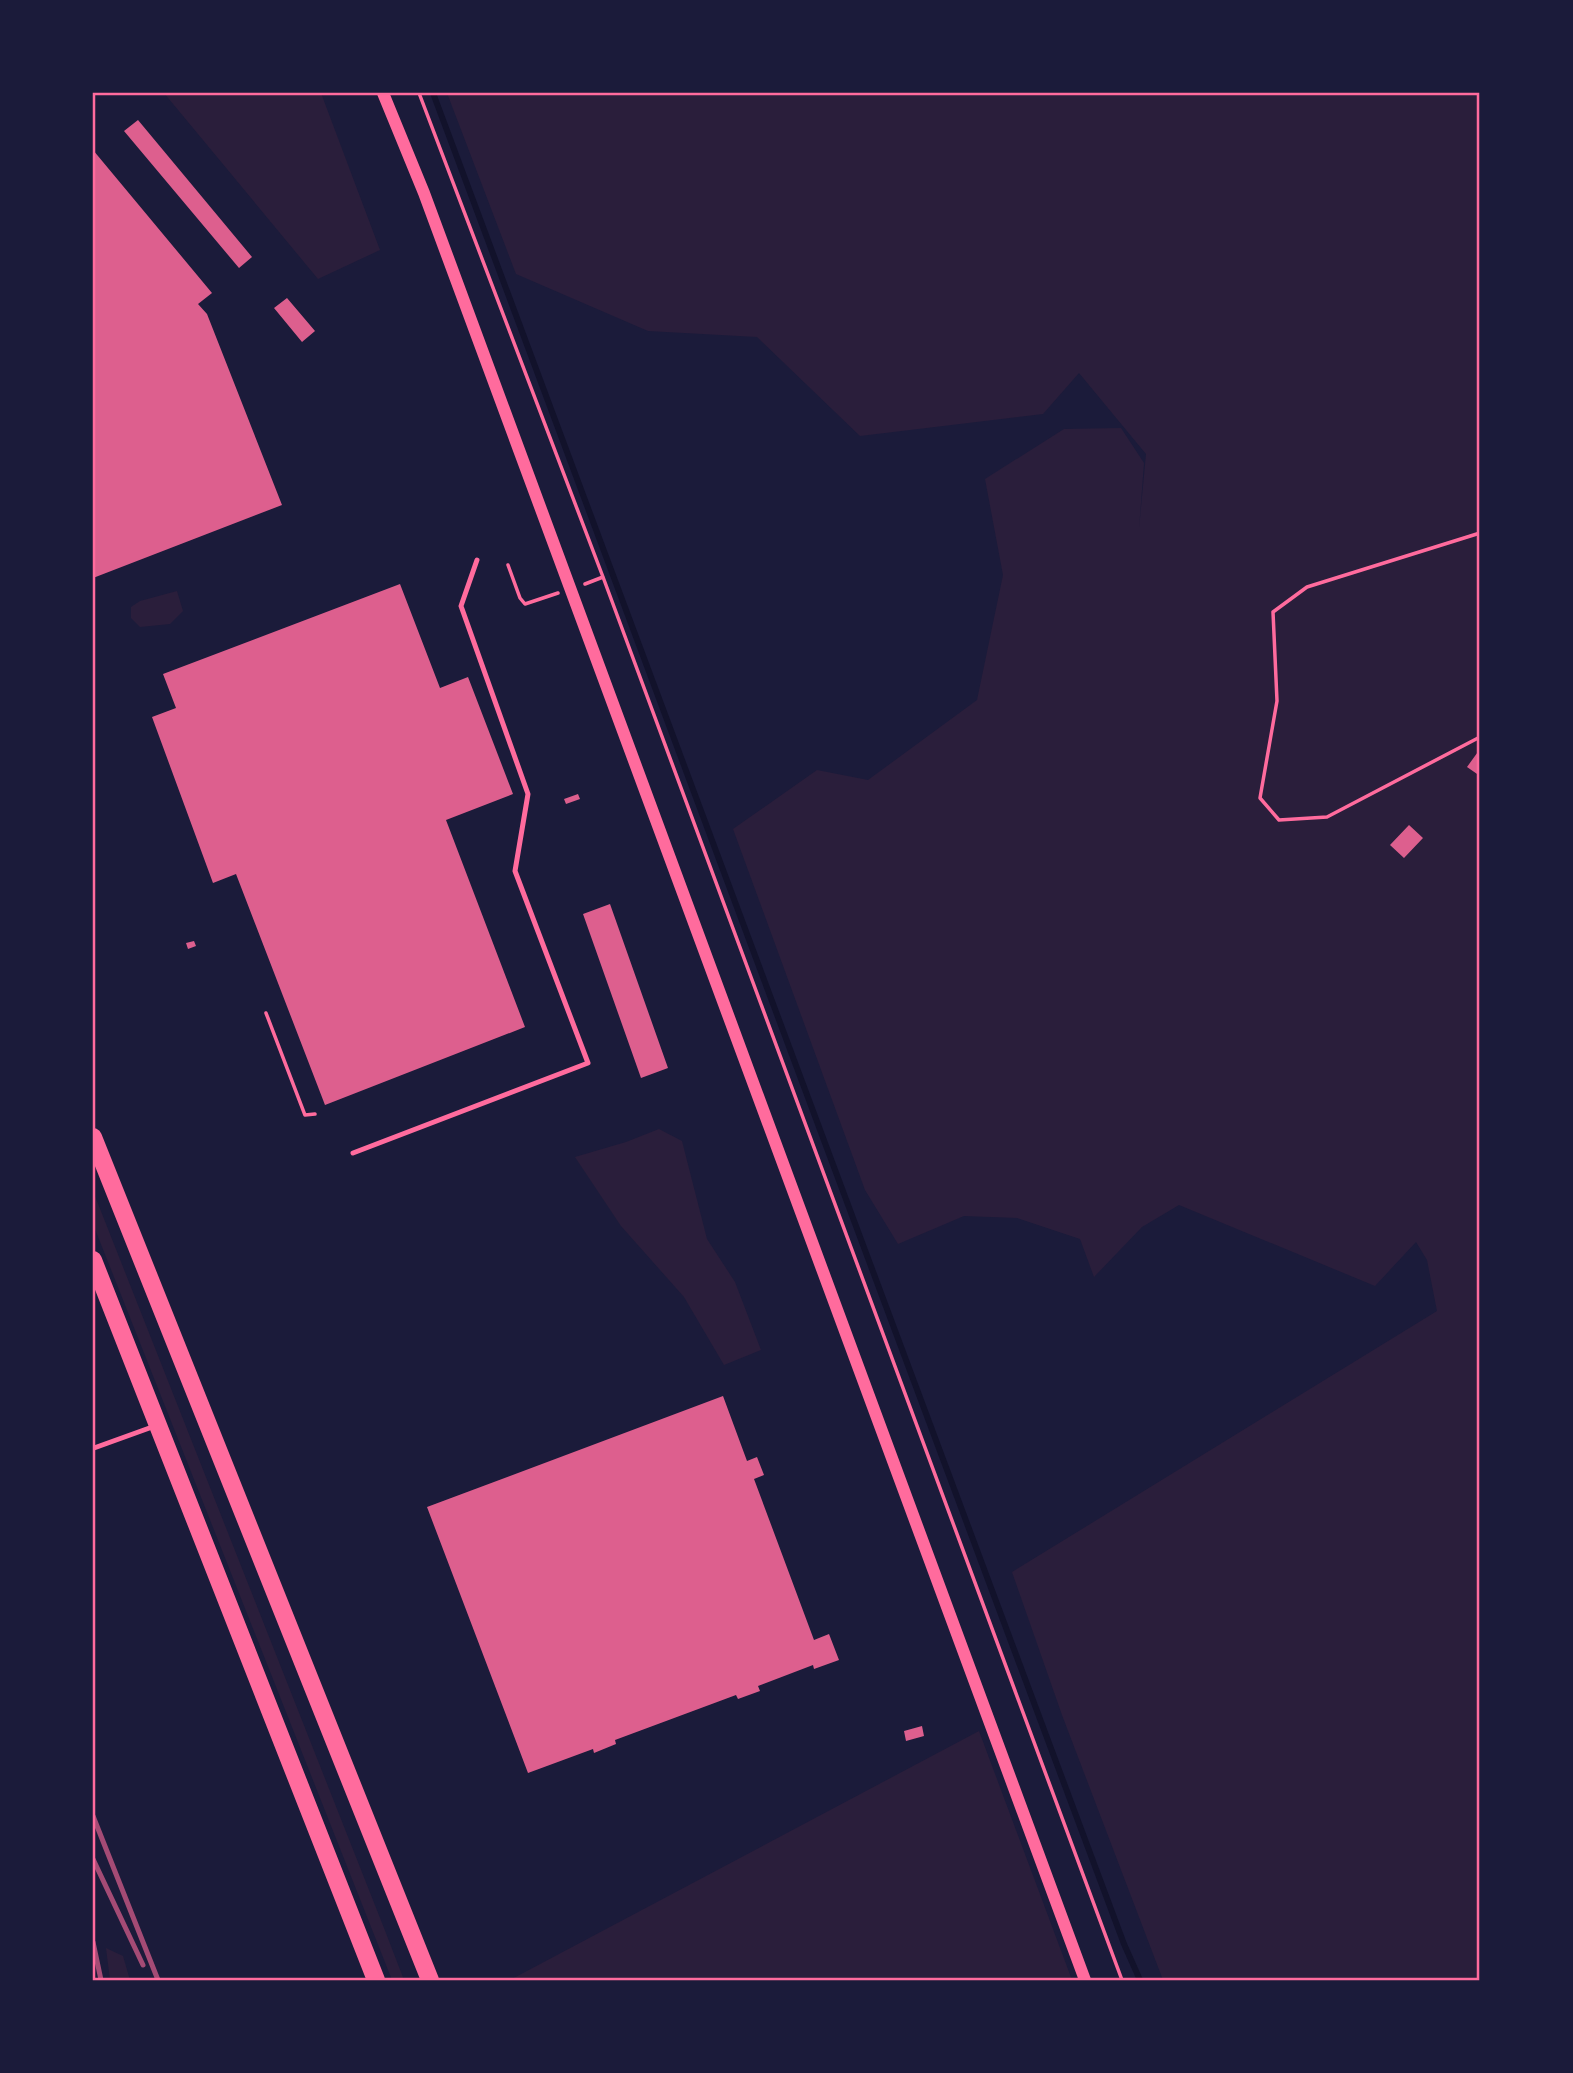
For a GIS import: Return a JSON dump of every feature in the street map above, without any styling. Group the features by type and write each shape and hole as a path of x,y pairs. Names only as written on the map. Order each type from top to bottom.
{"highway":[{"path":"93,1137 430,1980"},
{"path":"93,1260 376,1980"}],"street":[{"path":"383,93 576,587 1085,1980"}],"lane":[{"path":"353,1153 588,1063 515,870 528,793 461,606 477,560"},
{"path":"94,1448 158,1425"}],"path":[{"path":"419,93 603,577 1122,1980"},
{"path":"1480,533 1307,587 1273,612 1277,701 1260,798 1279,820 1328,817 1480,737"},
{"path":"508,565 524,604 603,577"},
{"path":"266,1013 305,1115 316,1114"}],"shaded area":[{"path":"164,93 321,93 380,250 318,279"},
{"path":"447,93 1480,93 1480,1980 1163,1980 1062,1715 1012,1572 1437,1311 1427,1260 1416,1242 1375,1286 1179,1205 1142,1227 1094,1277 1080,1239 1017,1218 964,1216 898,1244 865,1190 733,829 817,770 868,780 977,700 1003,575 985,479 1064,429 1121,428 1144,463 1139,529 1146,454 1079,373 1043,414 860,436 757,337 648,331 516,274"},
{"path":"177,591 183,611 170,624 140,627 131,618 131,607 140,601"},
{"path":"659,1129 682,1141 707,1239 735,1282 761,1350 724,1365 684,1297 621,1226 575,1157"},
{"path":"93,1191 404,1980 392,1980 93,1224"},
{"path":"979,1731 1072,1980 510,1980"},
{"path":"106,1948 123,1956 130,1980 110,1980"}],"building":[{"path":"138,120 252,257 239,268 124,131"},
{"path":"93,150 212,293 198,304 207,314 282,505 93,578"},
{"path":"287,298 315,331 302,342 274,308"},
{"path":"400,584 440,688 468,677 513,794 446,820 525,1027 325,1105 236,874 213,883 152,717 176,708 163,674"},
{"path":"1480,749 1480,776 1467,767"},
{"path":"578,794 580,799 566,804 564,799"},
{"path":"1409,825 1423,838 1404,858 1390,845"},
{"path":"610,904 668,1068 641,1078 583,914"},
{"path":"194,941 196,946 188,949 186,943"},
{"path":"723,1396 747,1461 757,1457 764,1475 754,1479 814,1640 829,1634 839,1660 814,1669 813,1665 758,1686 760,1691 738,1699 736,1695 615,1740 616,1744 594,1753 593,1749 528,1773 427,1507"},
{"path":"922,1726 924,1736 906,1741 904,1731"}],"waterway":[{"path":"433,93 1124,1944 1140,1980"}],"railway":[{"path":"93,1816 158,1980"},
{"path":"93,1859 143,1965"},
{"path":"93,1942 101,1980"}]}
